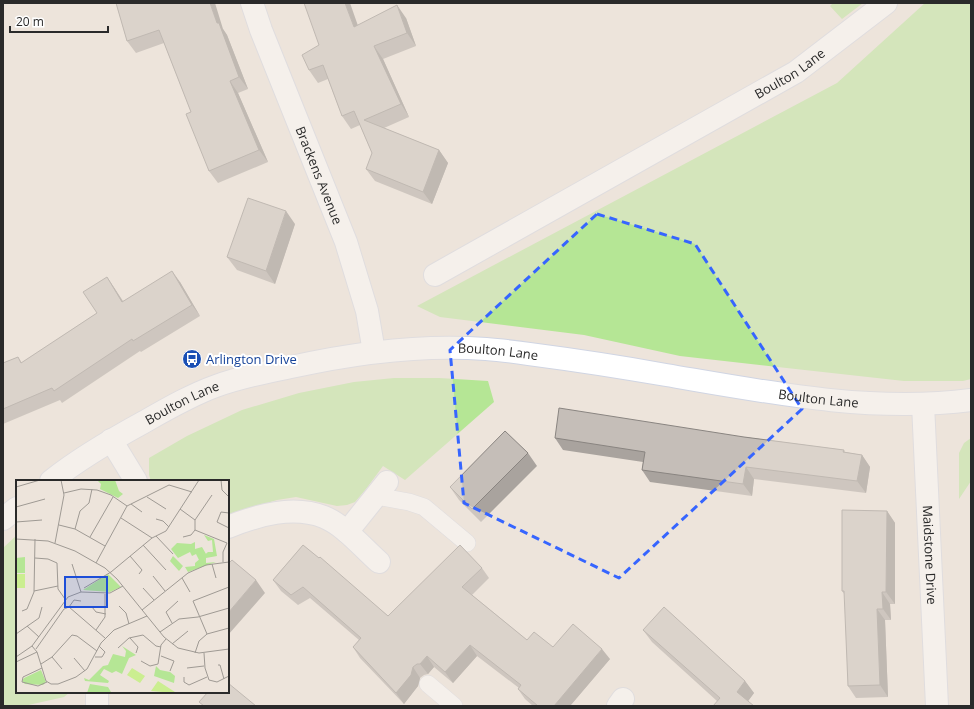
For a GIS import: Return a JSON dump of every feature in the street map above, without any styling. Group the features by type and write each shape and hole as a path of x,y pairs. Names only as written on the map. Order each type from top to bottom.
{"street":[{"name":"Brackens Avenue","path":"252,3 261,30 346,242 367,311 374,352"},
{"name":"Boulton Lane","path":"435,275 796,72 886,3"},
{"name":"Boulton Lane","path":"52,480 68,467 111,440 184,399 217,385 269,371 374,352 442,348 486,349 584,361 712,383 815,398 866,403 923,404 971,400"},
{"name":"Maidstone Drive","path":"923,404 937,706"},
{"path":"111,440 135,480"},
{"path":"347,532 382,489"},
{"path":"3,519 16,509"},
{"path":"229,527 252,518 274,513 301,512 325,517 347,532 379,562"},
{"path":"97,693 97,706"}],"lane":[{"path":"382,489 409,502 424,507 467,543"},
{"path":"428,684 454,706"}],"highlighted area":[{"path":"597,214 695,244 802,409 619,578 464,503 450,350"}],"green space":[{"path":"833,3 863,3 842,19 830,6"},
{"path":"925,3 971,3 971,379 963,381 904,381 680,356 584,335 440,317 417,306 837,83"},
{"path":"394,378 439,378 488,381 494,402 405,480 383,466 355,502 347,505 337,506 296,497 277,500 229,515 229,480 151,480 149,475 149,458 187,436 242,410 299,393 354,382"},
{"path":"971,438 971,481 959,499 959,453 964,443"},
{"path":"16,536 16,693 69,693 64,697 24,706 3,706 3,548"}],"building":[{"path":"116,3 210,3 239,77 230,81 259,150 209,171 186,114 191,112 159,30 127,41"},
{"path":"304,3 345,3 354,27 397,5 407,33 374,46 401,104 364,120 439,150 423,192 366,169 372,153 354,111 342,116 323,65 309,70 302,55 319,45"},
{"path":"248,198 286,211 266,271 227,257"},
{"path":"172,271 192,305 133,341 132,339 54,391 52,388 3,409 3,363 18,357 21,363 97,313 83,292 107,277 122,302"},
{"path":"559,408 744,437 844,450 843,452 862,455 857,481 746,467 743,484 642,470 645,452 555,438"},
{"path":"505,431 528,453 472,509 450,487"},
{"path":"842,510 887,511 886,592 882,592 883,609 877,609 880,685 848,686 844,591 842,591"},
{"path":"303,545 319,558 320,557 388,616 460,545 482,568 462,587 527,640 534,632 553,647 573,624 602,649 554,706 538,706 518,689 521,685 470,645 445,672 427,656 420,664 413,667 411,675 396,693 353,647 361,638 303,587 291,595 273,580"},
{"path":"232,560 256,580 229,612 229,563"},
{"path":"664,607 745,681 737,692 754,706 713,706 720,698 643,630"},
{"path":"229,684 256,706 204,706 199,702 207,693 229,693"}],"place":[{"name":"Arlington Drive","path":"192,359"}]}
